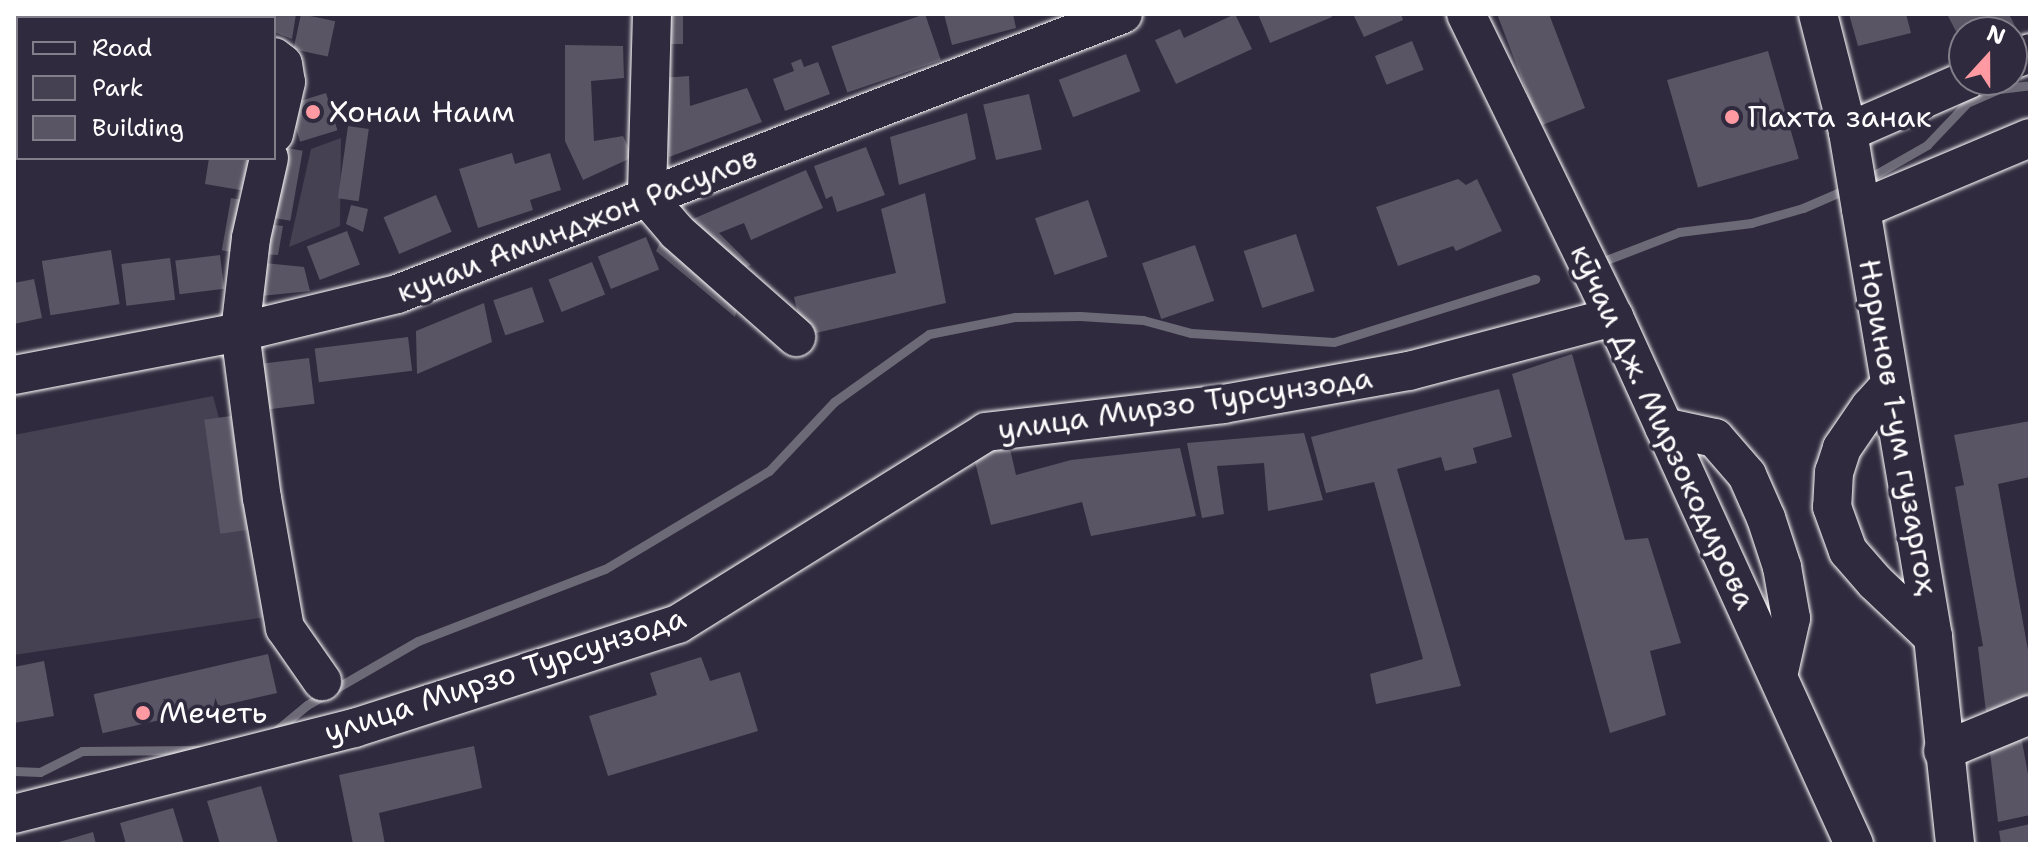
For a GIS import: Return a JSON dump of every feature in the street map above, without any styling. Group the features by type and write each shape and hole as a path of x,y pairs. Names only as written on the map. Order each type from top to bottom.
{"street":[{"path":"652,14 647,197 677,232 796,337"},
{"name":"кучаи Аминджон Расулов","path":"14,375 240,332 397,294 1123,14"},
{"name":"кӯчаи Дж. Мирзокодирова","path":"1466,14 1614,317 1854,844"},
{"name":"Норинов 1-ум гузаргоҳ","path":"1818,14 1850,146 1933,637 1955,844"},
{"path":"276,113 280,70"},
{"path":"1850,146 1948,91"},
{"path":"1860,205 2030,138"},
{"path":"269,160 251,238 240,332 262,498 285,628 322,681"},
{"name":"улица Мирзо Турсунзода","path":"14,814 354,728 678,624 986,432 1223,404 1409,371 1614,317"},
{"path":"1890,385 1870,407 1842,448 1834,472 1832,507 1848,551 1933,637"},
{"path":"1664,427 1715,438 1747,475 1766,518 1782,567 1791,618 1778,676"},
{"path":"1943,751 2030,715"}],"green space":[{"path":"341,138 340,226 289,247 311,149"},
{"path":"213,396 272,616 14,655 14,435"}],"building":[{"path":"115,14 169,14 169,16"},
{"path":"296,14 292,39 276,33 276,16 252,16"},
{"path":"301,14 335,21 328,56 294,49"},
{"path":"661,14 683,14 683,44 661,44"},
{"path":"925,14 941,60 847,93 831,46"},
{"path":"944,14 1013,14 1016,28 952,45"},
{"path":"1235,14 1252,49 1176,84 1155,40 1180,29 1184,38"},
{"path":"1258,14 1331,14 1332,17 1270,43"},
{"path":"1353,14 1401,14 1403,20 1364,37"},
{"path":"1497,14 1549,14 1585,108 1540,126"},
{"path":"1849,14 1906,14 1911,33 1858,46"},
{"path":"1947,14 2010,16 1948,16"},
{"path":"1412,41 1424,70 1387,85 1375,56"},
{"path":"565,45 623,46 624,78 591,81 594,141 623,136 633,157 583,180 565,141"},
{"name":"Пахта занак","path":"1768,51 1799,159 1698,188 1667,80"},
{"path":"1126,54 1140,91 1073,117 1059,80"},
{"path":"801,59 804,67 818,62 830,94 785,111 773,79 794,71 791,63"},
{"path":"689,76 690,106 747,88 762,122 669,157 661,78"},
{"name":"Хонаи Наим","path":"326,93 337,130 300,142 289,104"},
{"path":"1029,94 1042,150 996,160 983,105"},
{"path":"967,113 976,159 899,185 890,137"},
{"path":"348,126 369,129 359,201 338,198"},
{"path":"281,147 303,151 290,221 269,217"},
{"path":"866,147 885,195 837,212 832,196 826,199 814,166"},
{"path":"512,153 515,164 550,153 561,190 530,200 533,210 478,228 459,169"},
{"path":"209,160 258,160 252,192 205,184"},
{"path":"806,170 823,208 751,240 744,223 719,233 751,265 734,273 686,222"},
{"path":"1458,179 1466,185 1477,179 1502,231 1456,251 1453,246 1398,266 1376,207"},
{"path":"925,193 946,303 803,336 794,297 896,273 881,209"},
{"path":"436,195 452,232 399,254 384,217"},
{"path":"231,198 248,201 239,253 222,250"},
{"path":"1088,200 1108,257 1055,275 1035,218"},
{"path":"351,205 368,209 363,232 346,224"},
{"path":"265,224 283,226 278,255 257,254"},
{"path":"347,231 360,265 320,280 307,246"},
{"path":"665,232 740,298 735,317 656,251"},
{"path":"1296,234 1315,291 1262,308 1244,251"},
{"path":"646,237 659,269 611,289 598,256"},
{"path":"1195,245 1214,301 1161,319 1142,263"},
{"path":"111,250 120,304 50,315 42,261"},
{"path":"220,255 224,289 179,294 175,260"},
{"path":"170,258 175,300 126,306 121,264"},
{"path":"255,262 304,267 310,291 251,297"},
{"path":"592,262 605,294 562,312 548,280"},
{"path":"34,279 42,318 14,324 14,283"},
{"path":"532,287 544,322 505,335 493,300"},
{"path":"484,303 492,342 417,374 416,331"},
{"path":"408,337 412,371 319,382 315,348"},
{"path":"1572,354 1625,540 1648,538 1681,643 1650,651 1666,715 1610,733 1512,374"},
{"path":"309,358 315,404 267,410 261,364"},
{"path":"1499,389 1512,437 1473,448 1477,463 1445,471 1441,457 1397,469 1461,686 1376,704 1370,674 1423,659 1374,482 1326,493 1311,437"},
{"path":"231,416 247,530 220,534 204,420"},
{"path":"2030,421 2030,477 1998,484 2030,661 2030,694 1986,712 1978,647 1983,646 1955,487 1964,485 1954,435"},
{"path":"1304,433 1323,500 1268,511 1264,463 1217,466 1224,514 1202,518 1187,443"},
{"path":"1008,440 1016,475 1071,460 1180,448 1196,516 1091,536 1082,502 991,525 971,446"},
{"name":"Мечеть","path":"268,654 277,693 103,733 94,694"},
{"path":"701,657 710,681 740,672 758,731 608,776 589,716 657,695 650,673"},
{"path":"44,661 54,716 14,723 14,667"},
{"path":"2021,736 2030,785 2030,815 1998,822 1989,743"},
{"path":"474,746 482,788 379,813 385,844 353,844 339,775"},
{"path":"261,786 278,843 220,844 207,801"},
{"path":"173,808 184,844 126,844 120,823"},
{"path":"2030,824 2030,844 2001,844 1999,831"},
{"path":"93,832 96,844 56,844 56,843"}],"waterway":[{"path":"1864,181 1927,145 1967,103 1999,89 2030,85"},
{"path":"1601,262 1679,232 1751,223 1803,208 1847,189"},
{"path":"272,734 307,705 418,641 605,569 769,471 834,402 929,334 1015,317 1080,316 1143,320 1191,333 1334,342 1535,279"},
{"path":"14,771 40,772 82,751 199,750"}],"place":[{"name":"Хонаи Наим","path":"313,112"},
{"name":"Пахта занак","path":"1732,117"},
{"name":"Мечеть","path":"143,713"}]}
